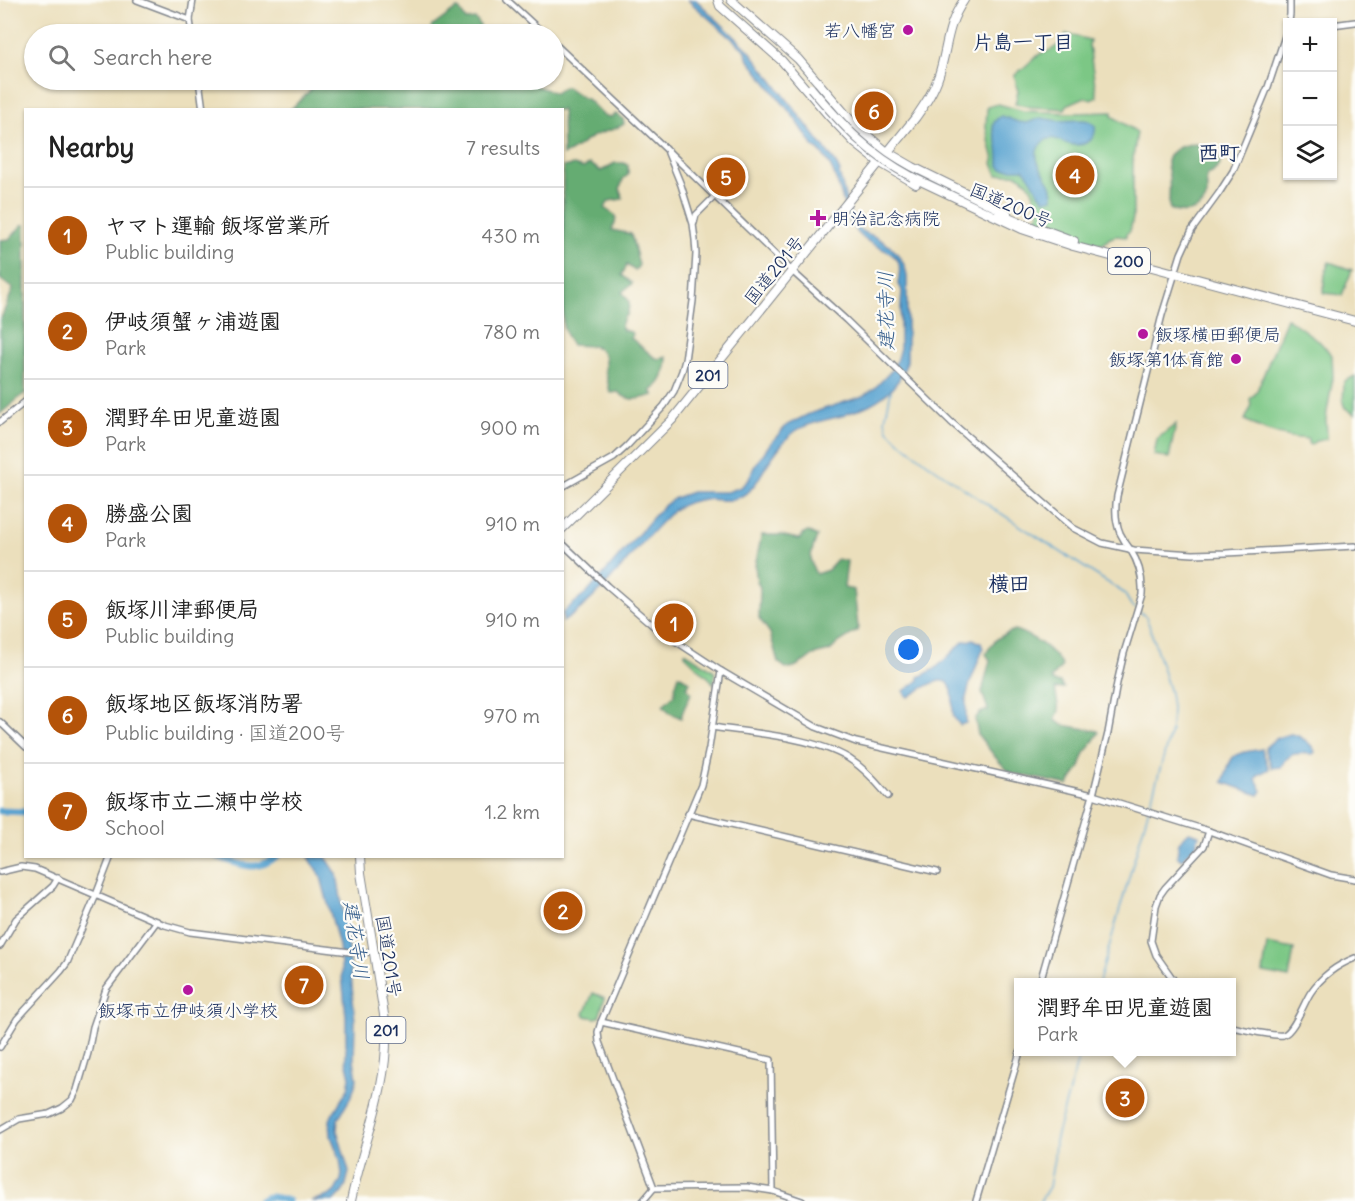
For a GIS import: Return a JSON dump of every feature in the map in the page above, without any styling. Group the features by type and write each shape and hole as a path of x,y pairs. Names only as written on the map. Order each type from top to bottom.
{"highway":[{"name":"国道200号","path":"718,0 769,44 813,87"},
{"path":"718,0 720,6 782,62 842,130 879,162 909,181 1001,224 1040,239 1073,244"},
{"name":"国道200号","path":"726,0 796,64 841,124 892,166 913,174 1022,229 1355,319"},
{"path":"731,0 798,59 854,124 887,152 1014,217 1073,244"},
{"name":"国道201号","path":"564,527 672,420 916,117 930,96 941,69 952,21 964,0"},
{"path":"1008,206 1014,217"},
{"name":"国道201号","path":"351,1201 386,1058 386,1027 360,858"}],"street":[{"path":"136,0 190,20"},
{"path":"191,24 193,0"},
{"path":"507,0 533,24"},
{"path":"1289,18 1290,0"},
{"path":"1337,24 1355,22"},
{"path":"1041,978 1093,795 1124,653 1141,603 1143,586 1141,576 1137,562 1120,533 1115,507 1162,315 1192,230 1233,171 1268,87 1283,43"},
{"path":"564,53 951,422 1062,520 1083,535 1108,545 1130,550 1193,554 1355,546"},
{"path":"200,90 203,108"},
{"path":"564,486 614,458 627,446 664,406 674,391 686,360 696,254 693,224 681,185 666,149"},
{"path":"693,224 696,215 714,196"},
{"path":"0,422 24,403"},
{"path":"614,458 624,468"},
{"path":"1108,545 1118,541 1120,533"},
{"path":"564,545 657,629 721,671 816,727 856,742 1093,795 1209,831 1320,871 1355,879"},
{"path":"654,1188 599,1042 598,1032 703,778 721,671"},
{"path":"0,722 24,745"},
{"path":"712,727 799,740 826,748 848,758 872,777 888,796"},
{"path":"688,814 937,872"},
{"path":"1172,978 1151,941 1156,906 1165,888 1204,846 1209,831"},
{"path":"0,1047 17,1019 64,968 110,858"},
{"path":"0,872 15,867 28,867 45,872 157,921 190,932 339,951 365,953 373,950"},
{"path":"0,946 16,919 53,886 58,878"},
{"path":"0,1130 19,1119 49,1114 72,1100 106,989 157,921"},
{"path":"1236,1028 1278,1035 1287,1033 1310,992 1322,978 1335,968 1355,958"},
{"path":"601,1022 771,1060 773,1191"},
{"path":"976,1201 1019,1056"},
{"path":"643,1201 654,1188 747,1187 773,1191 802,1201"}],"green space":[{"path":"459,9 466,20 475,19 479,24 436,24"},
{"path":"1066,34 1090,40 1097,97 1091,100 1085,97 1067,105 1065,109 1015,104 1018,91 1014,76 1041,53 1063,41"},
{"path":"567,87 586,98 604,116 611,117 616,114 623,119 624,124 592,137 564,155 564,108 292,108 311,90 547,90 555,93"},
{"path":"998,104 1024,111 1112,112 1112,116 1137,132 1133,159 1133,218 1126,237 1110,238 1102,245 1066,234 1035,218 1039,214 1038,209 1033,192 1026,181 1015,174 997,175 993,163 986,128 987,107"},
{"path":"1195,144 1214,154 1220,165 1207,175 1207,195 1202,205 1192,211 1175,211 1169,206 1167,161 1171,153 1178,148"},
{"path":"615,163 628,165 628,175 623,179 620,189 623,199 609,201 605,208 616,216 612,230 631,234 639,265 635,271 627,265 622,275 632,284 622,292 629,304 627,315 621,326 623,330 631,332 633,334 631,338 654,357 659,359 667,357 663,376 651,391 654,395 639,399 626,398 618,392 610,392 605,358 601,351 592,346 572,345 564,329 564,167 574,165 583,168 590,164 601,171"},
{"path":"24,225 24,394 0,414 0,321 13,289 0,279 0,240 10,239"},
{"path":"1329,262 1352,270 1342,295 1324,293 1325,274"},
{"path":"1287,318 1319,341 1332,355 1333,377 1326,418 1327,436 1326,439 1310,445 1308,439 1275,434 1245,420 1251,407 1250,399 1256,393"},
{"path":"1355,376 1355,414 1345,408 1343,403 1344,383"},
{"path":"1176,424 1169,458 1154,455 1157,439"},
{"path":"809,532 817,536 811,559 816,574 828,570 837,559 847,561 844,588 854,590 858,627 857,631 830,651 813,655 791,669 778,662 770,633 759,618 760,588 755,566 761,535 780,535 800,539 804,533"},
{"path":"1015,630 1042,644 1062,666 1051,679 1060,683 1064,688 1055,689 1059,711 1055,720 1063,725 1099,733 1068,785 1012,773 996,758 978,735 975,719 980,713 988,710 982,692 990,660 986,654 998,639"},
{"path":"685,652 713,670 714,684 685,655"},
{"path":"679,675 690,682 687,687 691,693 681,718 670,713 663,705 674,695"},
{"path":"1267,944 1294,949 1289,978 1263,973"},
{"path":"593,993 605,998 599,1017 596,1018 584,1014"},
{"path":"1117,1088 1136,1095 1134,1102 1138,1104 1136,1108 1115,1100"}],"water":[{"path":"688,0 696,0 749,50 835,162 840,172 849,209 857,227 885,243 900,257 907,277 907,361 892,389 876,401 846,415 808,425 793,433 784,441 755,484 745,494 730,500 697,500 675,509 608,582 564,621 564,611 587,593 662,507 675,498 692,492 727,492 741,487 749,479 754,467 770,444 787,425 809,414 863,396 875,388 896,362 900,348 902,291 898,285 900,270 898,261 889,252 866,240 855,230 849,221 827,160 814,147 797,121 747,58 746,51"},
{"path":"1002,116 1027,123 1041,118 1059,121 1083,120 1095,126 1094,136 1084,144 1069,144 1050,139 1039,146 1038,161 1050,184 1053,198 1045,200 1023,169 1002,169 999,166 993,124"},
{"path":"973,639 981,643 983,649 966,698 966,723 960,725 954,717 951,689 945,681 931,684 908,697 905,694 904,691 919,680 919,677 935,669 964,641"},
{"path":"1291,734 1305,740 1315,752 1313,754 1294,754 1287,758 1281,767 1272,768 1265,748 1277,739"},
{"path":"1262,749 1269,769 1258,775 1256,779 1262,791 1259,795 1223,782 1234,756"},
{"path":"1189,832 1199,835 1196,845 1181,860 1177,856 1179,842"},
{"path":"310,858 327,858 337,874 349,949 355,1022 354,1059 357,1079 352,1095 338,1119 337,1130 349,1172 345,1188 333,1201 311,1201 329,1196 341,1180 340,1159 331,1136 330,1120 348,1089 350,1077 346,1060 346,1016 339,946 321,877"}],"waterway":[{"path":"891,391 885,420 888,430 900,442 988,505 1124,593 1135,608"},
{"path":"1100,978 1171,731 1170,693 1148,622 1139,611"},
{"path":"0,811 24,812"},
{"path":"222,858 247,866 261,865 274,858"},
{"path":"1040,1201 1049,1187 1055,1141 1079,1056"},
{"name":"建花寺川","path":"260,1201 270,1197 288,1201"}],"place":[{"name":"若八幡宮","path":"908,30"},
{"name":"飯塚地区飯塚消防署","path":"874,111"},
{"name":"勝盛公園","path":"1075,175"},
{"name":"飯塚川津郵便局","path":"726,177"},
{"name":"明治記念病院","path":"818,218"},
{"name":"飯塚横田郵便局","path":"1143,334"},
{"name":"飯塚第1体育館","path":"1236,359"},
{"name":"ヤマト運輸 飯塚営業所","path":"674,623"},
{"name":"伊岐須蟹ヶ浦遊園","path":"563,911"},
{"name":"飯塚市立二瀬中学校","path":"304,985"},
{"name":"飯塚市立伊岐須小学校","path":"188,990"},
{"name":"潤野牟田児童遊園","path":"1125,1098"}],"district":[{"name":"片島一丁目","path":"1023,41"},
{"name":"西町","path":"1219,152"},
{"name":"横田","path":"1009,583"}]}
